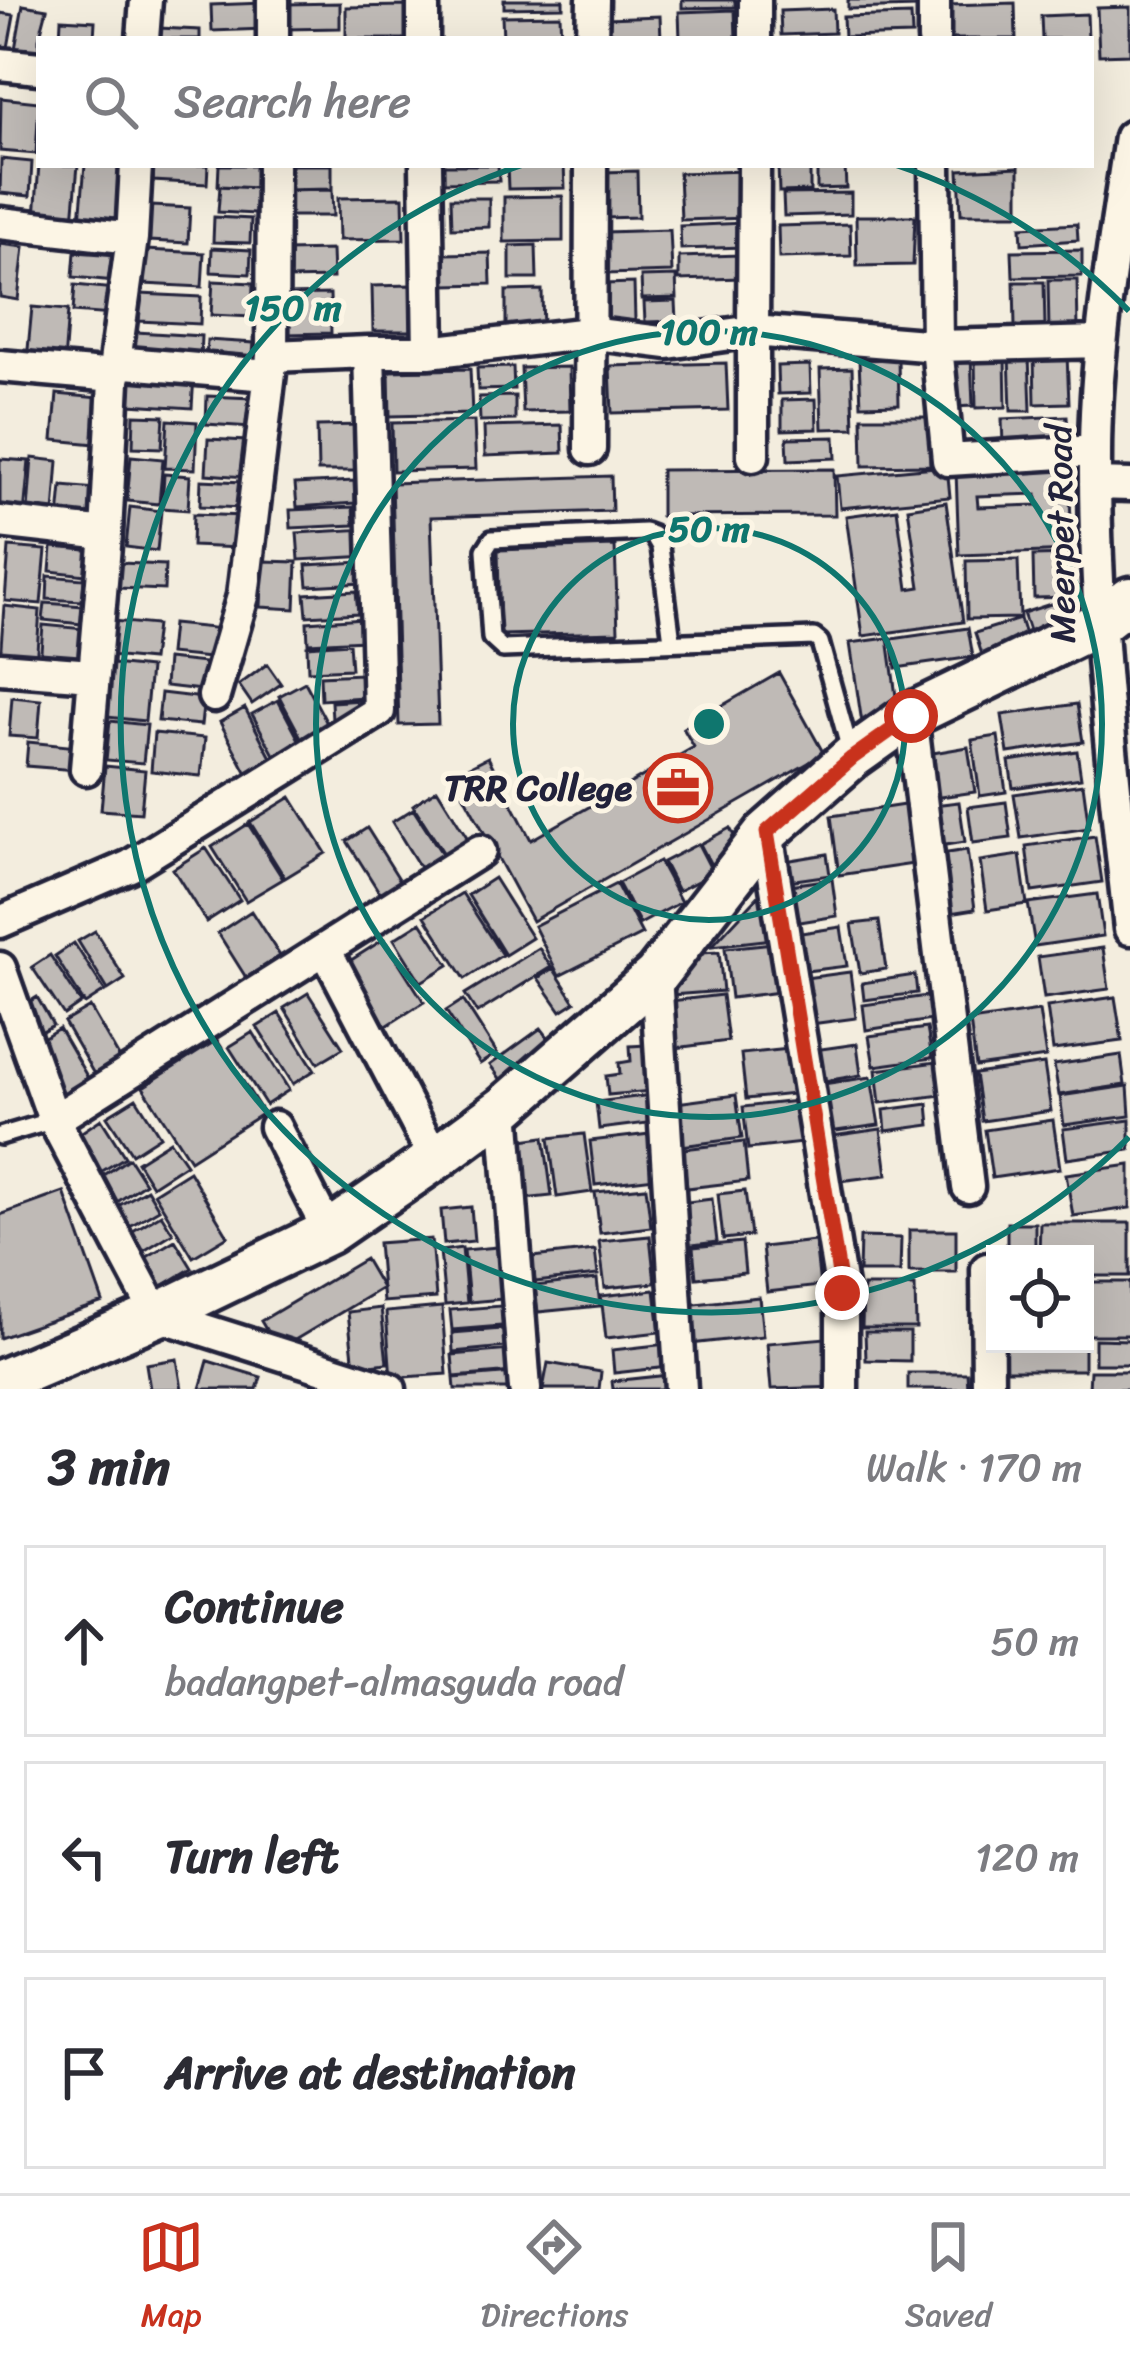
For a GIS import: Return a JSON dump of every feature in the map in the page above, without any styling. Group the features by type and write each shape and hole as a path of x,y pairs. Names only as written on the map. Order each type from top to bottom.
{"street":[{"path":"143,36 146,0"},
{"path":"273,0 273,36"},
{"path":"422,0 423,36"},
{"path":"592,36 593,0"},
{"path":"755,0 755,36"},
{"path":"934,0 934,36"},
{"path":"0,64 36,68"},
{"name":"Meerpet Road","path":"1130,137 1101,342 1094,451 1114,611 1130,929"},
{"path":"86,769 115,369 136,168"},
{"path":"214,696 242,596 270,366 273,168"},
{"path":"425,168 429,352"},
{"path":"590,448 591,168"},
{"path":"753,456 754,168"},
{"path":"935,168 937,346 948,460 1094,451"},
{"path":"0,223 132,238"},
{"path":"0,366 270,366 589,332 668,343 753,331 937,346 1101,342"},
{"path":"0,922 130,866 379,710 370,352"},
{"path":"1095,484 1130,485"},
{"path":"0,522 106,534"},
{"path":"0,1382 158,1315 329,1232 435,1159 504,1108 656,974 767,832 852,758 911,716 1114,611"},
{"path":"0,668 92,675"},
{"path":"911,716 968,1187"},
{"path":"767,832 842,1293 842,1389"},
{"path":"54,1120 480,851"},
{"path":"325,949 435,1159"},
{"path":"0,971 54,1120 158,1315 390,1389"},
{"path":"656,974 681,1389"},
{"path":"504,1108 524,1389"},
{"path":"275,1126 329,1232"},
{"path":"988,1353 988,1389"}],"lane":[{"path":"671,641 660,547 653,535 492,538 488,543 491,638 503,649 814,638 820,642 852,758"},
{"path":"0,1136 54,1120"}],"building":[{"path":"504,0 563,0 563,7 504,8"},
{"path":"682,0 735,0 735,7 682,8"},
{"path":"848,0 917,0 917,7 848,9"},
{"path":"264,3 265,29 212,31 211,5"},
{"path":"340,3 340,28 286,29 286,4"},
{"path":"1015,3 1016,36 950,36 948,5"},
{"path":"23,5 47,9 36,36 36,57 13,60"},
{"path":"406,6 407,36 346,36 346,7"},
{"path":"1130,7 1130,54 1099,55 1097,8"},
{"path":"833,9 834,33 781,35 780,11"},
{"path":"735,10 736,36 680,36 679,12"},
{"path":"0,13 14,15 7,53 0,52"},
{"path":"1087,14 1088,36 1042,36 1041,16"},
{"path":"560,15 561,36 503,36 502,16"},
{"path":"911,15 912,35 844,36 843,17"},
{"path":"660,16 661,36 607,36 607,18"},
{"path":"61,19 95,21 94,36 60,36"},
{"path":"158,28 200,30 200,36 157,36"},
{"path":"1,98 36,102 36,154 0,151"},
{"path":"1,159 32,162 30,196 0,193"},
{"path":"39,168 78,168 73,221 35,217"},
{"path":"85,168 125,168 120,223 80,220"},
{"path":"154,168 208,168 207,184 153,181"},
{"path":"219,168 256,168 255,188 218,186"},
{"path":"281,168 332,168 332,189 281,190"},
{"path":"438,168 498,168 499,181 439,182"},
{"path":"507,168 564,168 565,188 508,189"},
{"path":"778,168 810,168 810,191 779,192"},
{"path":"817,168 845,168 846,188 817,189"},
{"path":"1019,168 1019,214 961,214 959,170"},
{"path":"637,171 638,217 604,218 603,172"},
{"path":"747,171 749,218 681,220 679,173"},
{"path":"220,186 256,188 255,214 218,212"},
{"path":"332,190 333,216 286,216 285,191"},
{"path":"851,193 851,214 784,216 783,194"},
{"path":"563,196 563,241 504,242 504,197"},
{"path":"403,197 404,239 339,240 338,198"},
{"path":"451,198 489,198 489,227 452,228"},
{"path":"151,206 190,208 188,243 149,241"},
{"path":"856,216 915,216 913,265 857,266"},
{"path":"214,217 251,219 250,243 213,242"},
{"path":"744,223 745,247 681,249 680,226"},
{"path":"850,224 851,256 779,258 778,226"},
{"path":"1077,224 1078,240 1022,244 1021,227"},
{"path":"670,230 672,272 606,274 605,232"},
{"path":"0,244 24,247 18,300 0,297"},
{"path":"536,245 537,279 510,279 510,246"},
{"path":"212,248 251,250 250,274 211,272"},
{"path":"145,250 204,253 202,287 144,284"},
{"path":"332,250 333,278 287,279 286,251"},
{"path":"1082,250 1082,276 1013,277 1012,251"},
{"path":"75,252 117,255 115,281 73,277"},
{"path":"490,253 491,284 444,285 444,254"},
{"path":"740,255 741,278 679,280 679,257"},
{"path":"676,276 677,298 642,299 641,277"},
{"path":"1048,280 1077,280 1078,330 1049,331"},
{"path":"213,281 253,283 252,317 211,315"},
{"path":"1014,282 1044,282 1045,327 1015,327"},
{"path":"634,283 635,321 605,322 604,284"},
{"path":"75,285 115,289 113,315 73,312"},
{"path":"411,285 412,331 373,331 372,286"},
{"path":"542,290 543,335 506,336 506,291"},
{"path":"140,294 201,297 200,324 139,321"},
{"path":"330,294 331,333 285,334 284,295"},
{"path":"676,301 677,321 645,322 644,302"},
{"path":"32,307 68,310 64,363 27,360"},
{"path":"136,332 201,336 200,358 134,355"},
{"path":"207,340 254,343 252,364 206,362"},
{"path":"1009,355 1029,355 1031,411 1011,411"},
{"path":"1067,355 1069,403 1035,404 1034,356"},
{"path":"952,356 971,356 973,406 954,407"},
{"path":"1005,358 1006,407 976,408 975,359"},
{"path":"898,359 899,404 861,405 859,360"},
{"path":"726,363 728,410 612,413 610,366"},
{"path":"810,365 811,393 778,394 777,366"},
{"path":"513,367 514,389 478,390 477,368"},
{"path":"569,367 570,411 523,412 521,368"},
{"path":"852,368 854,428 822,429 820,369"},
{"path":"470,369 472,414 390,416 389,371"},
{"path":"132,372 194,375 192,408 130,404"},
{"path":"57,394 99,398 96,444 53,440"},
{"path":"207,396 253,398 252,427 206,424"},
{"path":"515,396 515,420 480,421 479,397"},
{"path":"816,399 817,429 782,430 782,400"},
{"path":"134,415 164,416 162,448 133,447"},
{"path":"1067,416 1068,442 1003,445 1002,419"},
{"path":"862,417 929,417 930,465 863,466"},
{"path":"168,420 197,422 195,469 165,468"},
{"path":"474,421 476,469 393,471 392,423"},
{"path":"362,425 363,471 318,471 317,426"},
{"path":"562,425 563,453 485,456 484,427"},
{"path":"835,437 836,458 788,460 787,438"},
{"path":"208,439 247,441 245,477 206,474"},
{"path":"131,456 163,459 159,504 127,501"},
{"path":"32,458 58,461 54,513 28,510"},
{"path":"0,459 29,461 24,514 0,512"},
{"path":"947,466 950,497 840,508 837,476"},
{"path":"1069,468 1072,551 959,555 956,471","holes":["1037,494 1037,505 978,507 977,496"]},
{"path":"834,469 835,515 661,516 661,470"},
{"path":"164,474 190,476 188,510 162,508"},
{"path":"611,476 612,511 431,517 438,724 399,725 392,483"},
{"path":"201,480 243,482 242,508 200,506"},
{"path":"354,481 355,503 297,507 295,484"},
{"path":"62,486 98,489 96,522 59,518"},
{"path":"946,502 963,622 863,636 846,516 897,509 908,589 920,587 908,508"},
{"path":"130,507 161,511 157,551 126,547"},
{"path":"353,507 354,525 291,528 290,510"},
{"path":"193,514 243,516 241,548 192,546"},
{"path":"367,529 369,556 299,560 297,533"},
{"path":"615,546 618,632 500,635 498,550"},
{"path":"9,547 46,550 41,604 5,601"},
{"path":"52,547 88,550 86,575 50,571"},
{"path":"1072,555 1073,597 1034,598 1033,556"},
{"path":"1018,560 1020,618 967,619 966,561"},
{"path":"263,561 297,562 295,609 261,607"},
{"path":"362,562 363,583 308,586 306,565"},
{"path":"120,563 165,565 164,590 118,588"},
{"path":"48,576 84,579 82,601 47,599"},
{"path":"356,591 358,613 307,616 305,594"},
{"path":"1063,600 1072,627 1032,640 1023,613"},
{"path":"45,603 84,606 82,624 43,620"},
{"path":"4,606 40,610 36,664 0,660"},
{"path":"363,618 364,640 308,643 307,622"},
{"path":"1020,619 1030,651 985,664 975,633"},
{"path":"112,621 156,625 152,660 108,656"},
{"path":"172,624 223,629 220,659 169,654"},
{"path":"43,625 85,629 82,668 40,664"},
{"path":"968,628 973,657 896,668 892,639"},
{"path":"888,638 899,718 862,723 850,643"},
{"path":"349,643 351,669 308,671 307,646"},
{"path":"167,659 214,664 211,691 165,686"},
{"path":"112,664 150,668 145,721 107,717"},
{"path":"267,664 281,684 252,704 239,685"},
{"path":"779,673 824,754 532,921 453,775 488,757 531,840 694,747 683,728"},
{"path":"361,674 363,697 321,700 320,676"},
{"path":"305,682 329,727 303,741 279,696"},
{"path":"161,693 204,698 201,725 158,721"},
{"path":"12,697 41,700 38,738 9,736"},
{"path":"278,700 304,749 278,762 252,714"},
{"path":"363,700 364,718 332,720 331,702"},
{"path":"1077,704 1083,742 1008,753 1002,715"},
{"path":"245,708 276,767 251,781 220,722"},
{"path":"110,721 147,725 143,763 106,760"},
{"path":"154,733 205,738 201,776 151,771"},
{"path":"998,736 1006,792 980,796 972,740"},
{"path":"28,742 78,747 76,770 26,766"},
{"path":"968,747 975,792 933,798 927,754"},
{"path":"1077,751 1081,778 1013,788 1009,761"},
{"path":"105,766 145,770 141,813 101,810"},
{"path":"1083,784 1089,828 1021,838 1014,794"},
{"path":"437,789 470,842 446,857 413,805"},
{"path":"291,797 326,853 285,878 250,822"},
{"path":"959,802 965,842 939,846 933,805"},
{"path":"1006,802 1011,838 973,843 968,807"},
{"path":"911,804 920,863 839,875 831,816"},
{"path":"413,809 446,860 424,874 392,822"},
{"path":"248,824 283,879 246,901 212,847"},
{"path":"367,828 401,882 381,895 347,841"},
{"path":"730,828 741,849 711,865 700,844"},
{"path":"1095,836 1102,882 1032,892 1026,846"},
{"path":"698,844 713,873 678,891 663,862"},
{"path":"206,848 240,900 206,922 173,869"},
{"path":"967,850 975,909 950,913 941,854"},
{"path":"827,854 830,875 788,881 785,861"},
{"path":"1020,855 1027,904 987,910 980,861"},
{"path":"659,861 681,902 640,924 618,883"},
{"path":"494,878 532,938 505,955 468,895"},
{"path":"832,879 837,916 794,923 789,885"},
{"path":"616,884 642,934 559,976 534,926"},
{"path":"767,887 773,939 712,946"},
{"path":"462,893 502,955 465,979 425,916"},
{"path":"1097,894 1103,936 1035,946 1028,903"},
{"path":"251,911 286,965 252,987 218,933"},
{"path":"879,921 886,969 860,973 852,924"},
{"path":"421,922 449,965 421,982 394,939"},
{"path":"841,927 847,966 806,971 801,933"},
{"path":"95,931 125,979 108,990 78,941"},
{"path":"384,939 424,1002 385,1027 345,964"},
{"path":"74,943 105,991 85,1004 55,956"},
{"path":"774,943 780,992 731,998 725,948"},
{"path":"539,948 551,967 477,1013 465,994"},
{"path":"1103,948 1109,989 1044,998 1038,957"},
{"path":"719,952 723,991 671,995 700,953"},
{"path":"50,955 81,1003 64,1015 32,967"},
{"path":"553,968 575,1002 561,1011 538,978"},
{"path":"850,972 856,1018 811,1024 805,978"},
{"path":"915,975 917,993 864,1000 862,983"},
{"path":"308,993 343,1048 318,1063 284,1008"},
{"path":"722,995 728,1041 668,1049 662,1002"},
{"path":"934,995 938,1019 866,1030 863,1005"},
{"path":"37,997 53,1025 37,1034 21,1007"},
{"path":"1115,997 1122,1041 1053,1050 1047,1007"},
{"path":"463,1000 497,1053 480,1064 446,1011"},
{"path":"90,1007 124,1066 98,1081 64,1022"},
{"path":"1039,1011 1046,1057 976,1067 970,1021"},
{"path":"279,1013 315,1070 293,1084 257,1027"},
{"path":"59,1028 92,1085 65,1100 33,1044"},
{"path":"541,1028 561,1054 510,1092 490,1065"},
{"path":"927,1028 932,1058 874,1066 869,1036"},
{"path":"253,1032 289,1090 266,1105 229,1047"},
{"path":"217,1040 263,1113 190,1160 143,1087"},
{"path":"857,1044 861,1075 818,1082 814,1050"},
{"path":"646,1045 651,1091 608,1095 606,1076 620,1074 619,1063 631,1061 630,1046"},
{"path":"799,1048 803,1093 746,1099 741,1054"},
{"path":"1121,1055 1125,1085 1059,1095 1054,1065"},
{"path":"944,1061 949,1094 880,1103 876,1070"},
{"path":"1044,1064 1051,1111 982,1121 975,1074"},
{"path":"871,1077 879,1125 829,1132 823,1084"},
{"path":"1128,1086 1130,1116 1064,1125 1060,1096"},
{"path":"652,1095 655,1122 599,1129 596,1102"},
{"path":"736,1095 742,1138 681,1146 676,1103"},
{"path":"136,1098 160,1136 132,1154 107,1116"},
{"path":"806,1100 811,1142 748,1149 743,1107"},
{"path":"928,1104 930,1125 886,1131 884,1110"},
{"path":"101,1119 125,1157 96,1175 73,1138"},
{"path":"1053,1120 1060,1168 992,1178 985,1130"},
{"path":"1130,1120 1130,1150 1067,1159 1063,1129"},
{"path":"881,1129 887,1175 839,1181 832,1136"},
{"path":"584,1134 592,1192 557,1197 549,1138"},
{"path":"650,1134 655,1178 595,1185 590,1141"},
{"path":"544,1137 552,1196 523,1199 515,1141"},
{"path":"170,1141 186,1164 152,1186 137,1162"},
{"path":"744,1142 748,1181 687,1188 683,1149"},
{"path":"129,1158 145,1183 110,1207 94,1182"},
{"path":"1130,1165 1130,1208 1073,1216 1066,1174"},
{"path":"189,1171 228,1236 193,1257 154,1193"},
{"path":"646,1187 651,1227 600,1233 595,1192"},
{"path":"147,1189 159,1209 125,1229 113,1209"},
{"path":"745,1191 751,1236 723,1239 718,1194"},
{"path":"64,1192 103,1302 0,1338 0,1215"},
{"path":"712,1199 717,1242 684,1246 679,1203"},
{"path":"471,1207 474,1241 444,1244 441,1210"},
{"path":"161,1214 173,1233 134,1257 123,1237"},
{"path":"1007,1223 1035,1223 1035,1245 1007,1245"},
{"path":"1040,1223 1130,1223 1130,1276 1094,1276 1094,1245 1039,1245"},
{"path":"909,1230 956,1230 956,1272 909,1272"},
{"path":"650,1236 655,1283 605,1288 599,1241"},
{"path":"860,1237 901,1238 900,1272 859,1272"},
{"path":"431,1239 436,1298 383,1302 378,1243"},
{"path":"175,1240 192,1268 154,1291 137,1263"},
{"path":"815,1241 820,1286 767,1292 762,1247"},
{"path":"742,1242 745,1273 696,1278 693,1247"},
{"path":"509,1246 514,1298 469,1302 464,1250"},
{"path":"462,1248 467,1303 445,1305 440,1251"},
{"path":"595,1250 598,1275 535,1282 532,1257"},
{"path":"365,1259 382,1288 278,1350 261,1321"},
{"path":"597,1279 600,1306 538,1312 535,1286"},
{"path":"1094,1282 1130,1282 1130,1335 1094,1335"},
{"path":"863,1286 915,1286 916,1328 862,1328"},
{"path":"655,1290 660,1332 606,1338 601,1296"},
{"path":"759,1297 763,1336 690,1344 686,1305"},
{"path":"513,1305 514,1325 452,1330 450,1310"},
{"path":"442,1307 447,1374 391,1378 386,1312"},
{"path":"381,1308 387,1363 354,1367 348,1312"},
{"path":"514,1328 516,1346 453,1352 452,1333"},
{"path":"865,1332 910,1332 910,1361 866,1360"},
{"path":"837,1337 841,1387 771,1389 767,1343"},
{"path":"1095,1339 1130,1340 1130,1364 1095,1364"},
{"path":"667,1344 669,1367 614,1373 612,1350"},
{"path":"511,1350 513,1372 454,1377 452,1355"},
{"path":"1000,1353 1084,1353 1084,1370 1000,1370"},
{"path":"177,1359 182,1389 150,1389 146,1364"},
{"path":"208,1361 261,1377 257,1389 200,1389"},
{"path":"548,1363 601,1372 599,1389 543,1389"},
{"path":"1090,1371 1130,1371 1130,1389 1089,1389"},
{"path":"514,1373 516,1389 455,1389 454,1378"},
{"path":"908,1373 967,1373 968,1389 908,1389"},
{"path":"669,1375 670,1389 613,1389 612,1381"}],"place":[{"name":"TRR College","path":"678,788"}],"route":[{"path":"842,1293 767,832 852,758 911,716"}]}
